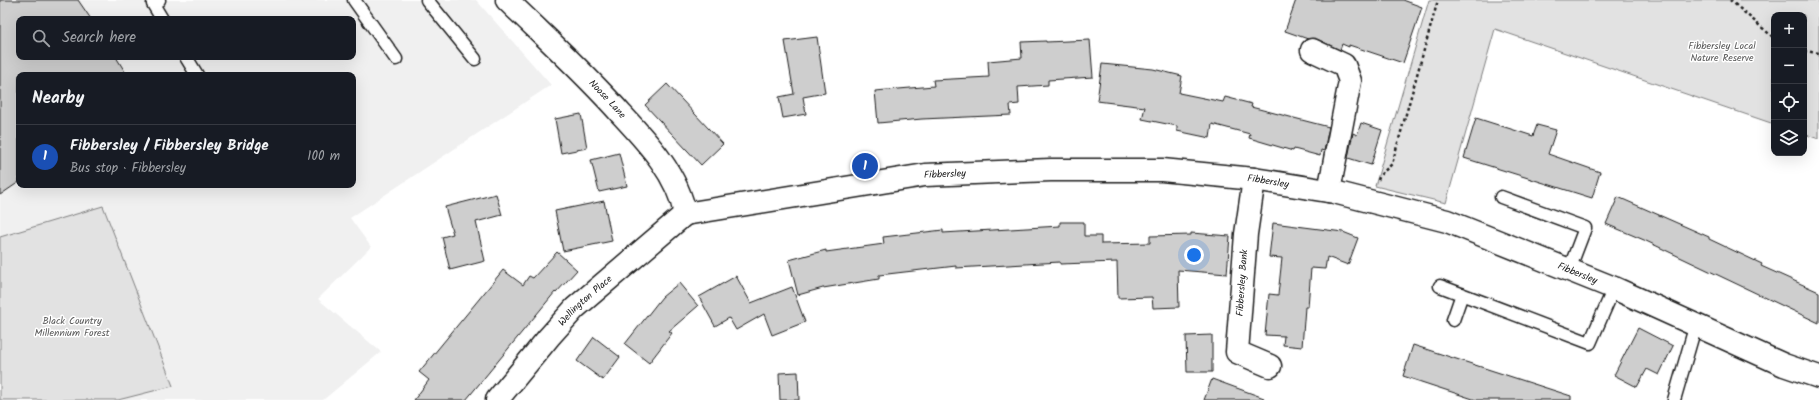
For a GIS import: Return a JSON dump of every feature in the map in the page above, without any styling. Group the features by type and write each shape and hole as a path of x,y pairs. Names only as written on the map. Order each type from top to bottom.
{"main road":[{"name":"Noose Lane","path":"508,0 600,90 645,140 675,184 682,200 685,214"},
{"path":"1312,50 1344,66 1350,82 1331,192"},
{"name":"Fibbersley","path":"685,214 925,174 1051,170 1162,170 1254,179 1331,192 1447,221 1614,288 1784,365 1819,376"},
{"name":"Fibbersley Bank","path":"1254,179 1246,234 1237,352 1270,366"},
{"name":"Wellington Place","path":"497,400 549,336 575,308 685,214"}],"lane":[{"path":"159,0 153,4 160,16"},
{"path":"354,0 396,59"},
{"path":"427,0 475,59"},
{"path":"188,60 195,72"},
{"path":"1501,197 1585,228 1569,270"},
{"path":"1440,286 1590,343 1614,288"},
{"path":"1453,320 1462,294"},
{"path":"1674,400 1696,324"}],"path":[{"path":"1375,186 1380,176 1392,164 1438,0"},
{"path":"1730,0 1771,35"},
{"path":"1807,51 1819,53"}],"shaded area":[{"path":"0,0 476,0 551,85 350,218 371,247 318,299 381,352 323,400 0,400"}],"green space":[{"name":"Fibbersley Local Nature Reserve","path":"1429,0 1819,0 1819,139 1807,135 1807,12 1771,12 1771,123 1495,29 1446,203 1375,186"},
{"name":"Black Country Millennium Forest","path":"103,206 173,386 118,400 0,400 0,237"}],"building":[{"path":"0,0 78,0 89,16 16,16 16,60 118,60 125,72 16,72 16,184 0,195"},
{"path":"1296,0 1403,0 1422,7 1403,63 1349,45 1349,47 1342,44 1340,50 1317,39 1308,39 1285,31"},
{"path":"817,37 825,93 803,97 806,114 783,118 779,97 794,94 785,41"},
{"path":"1090,40 1093,77 1048,80 1048,85 1018,87 1019,104 1010,105 1011,115 922,119 878,123 875,91 934,86 933,80 989,77 988,61 1022,58 1021,42"},
{"path":"1102,64 1153,69 1182,76 1179,93 1223,102 1225,97 1252,104 1251,107 1329,127 1324,151 1321,150 1320,156 1294,149 1293,151 1249,138 1250,134 1212,124 1210,138 1177,131 1177,126 1142,119 1145,107 1097,101"},
{"path":"667,84 723,144 701,165 645,105"},
{"path":"581,114 587,148 561,153 555,119"},
{"path":"1476,118 1533,136 1537,125 1556,130 1548,154 1600,172 1592,198 1464,158"},
{"path":"1361,123 1382,130 1371,165 1348,158 1353,133 1357,135"},
{"path":"619,153 627,186 599,192 591,160"},
{"path":"496,194 502,215 476,222 485,261 450,270 442,237 453,234 445,207"},
{"path":"1618,197 1709,237 1709,239 1762,264 1761,266 1819,292 1819,323 1644,240 1606,224"},
{"path":"604,201 612,241 563,251 555,211"},
{"path":"1060,222 1084,222 1084,236 1101,236 1101,244 1150,243 1150,236 1191,235 1191,233 1230,236 1227,274 1178,270 1179,307 1153,308 1152,297 1118,298 1117,262 1060,264 1060,262 956,268 956,266 879,275 879,279 823,288 798,295 789,260 826,250 826,252 884,244 883,237 943,230 943,233 1060,226"},
{"path":"1273,223 1343,232 1358,238 1348,265 1327,257 1325,269 1311,268 1308,307 1305,307 1302,347 1283,345 1284,336 1265,335 1269,294 1278,295 1282,258 1269,257"},
{"path":"557,252 577,270 556,293 555,292 466,400 414,400 429,380 419,372 503,270 523,285 529,276 533,278"},
{"path":"736,276 751,303 792,287 805,322 772,335 764,314 736,330 729,318 715,326 699,297"},
{"path":"679,283 698,306 669,331 672,333 649,363 625,344 662,297"},
{"path":"1638,328 1673,346 1659,375 1647,369 1637,387 1614,375"},
{"path":"1212,335 1212,372 1187,372 1186,336"},
{"path":"594,337 620,357 603,380 577,361"},
{"path":"1413,345 1571,396 1571,400 1476,400 1403,376"},
{"path":"798,372 799,400 780,400 779,373"},
{"path":"1212,379 1264,398 1263,400 1204,400"}],"place":[{"name":"Fibbersley / Fibbersley Bridge","path":"865,166"}]}
